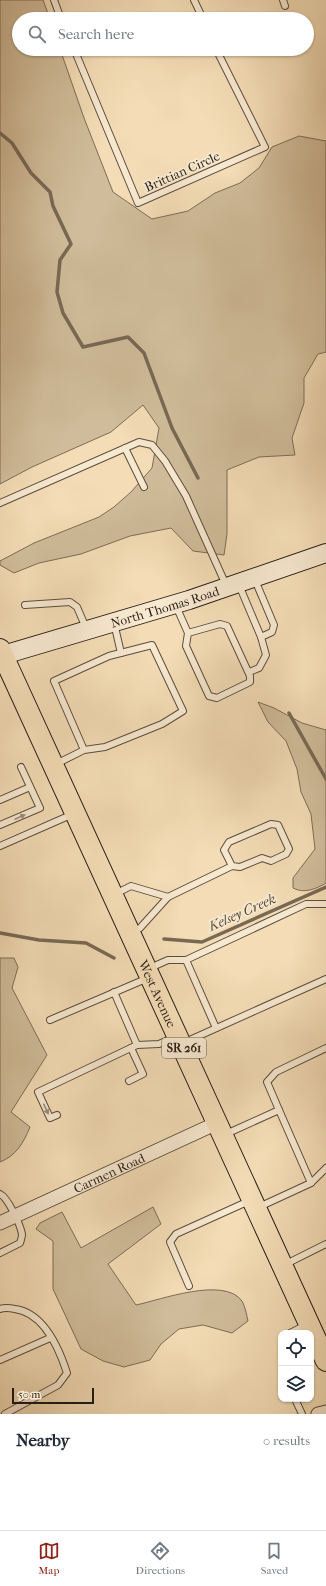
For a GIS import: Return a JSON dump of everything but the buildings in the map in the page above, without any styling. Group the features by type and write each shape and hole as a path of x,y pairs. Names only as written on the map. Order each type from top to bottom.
{"main road":[{"name":"West Avenue","path":"1,653 114,894 326,1361"}],"street":[{"name":"North Thomas Road","path":"1,653 176,604 326,553"},
{"name":"Carmen Road","path":"0,1222 220,1129"},
{"path":"318,1414 326,1412"}],"lane":[{"path":"54,0 58,12"},
{"path":"194,0 200,12"},
{"name":"Brittian Circle","path":"77,56 138,202 265,147 220,56"},
{"path":"0,503 139,442 152,445 165,461 240,583 274,625 272,632 261,637"},
{"path":"125,448 144,487"},
{"path":"240,583 261,637 266,655 259,668 249,672"},
{"path":"25,605 70,602 77,607 86,630"},
{"path":"176,604 188,634 186,646 209,696 217,698 250,682 249,672 227,626 220,624 188,634"},
{"path":"113,622 121,653"},
{"path":"54,765 84,750 105,747 162,724 184,711 152,645 109,656 54,681 84,750"},
{"path":"0,825 40,808 21,766"},
{"path":"1,797 30,787"},
{"path":"0,846 76,813"},
{"path":"131,932 140,928 168,897 232,866 240,867 262,858 270,861 286,854 289,849 278,825 271,824 229,842 224,850 232,866"},
{"path":"114,894 131,886 168,897"},
{"path":"50,1020 114,992 149,973 168,960 186,960 306,904 326,904"},
{"path":"186,960 216,1028"},
{"path":"57,1115 50,1118 38,1092 137,1045 159,1044 216,1028 326,979"},
{"path":"114,992 137,1045"},
{"path":"129,1081 143,1074 131,1048"},
{"path":"311,1183 267,1082 276,1072 326,1048"},
{"path":"220,1129 279,1110"},
{"path":"188,1286 170,1242 176,1234 311,1183 326,1168"},
{"path":"0,1194 4,1196 15,1216 22,1235 20,1243 0,1253"},
{"path":"282,1265 326,1244"},
{"path":"0,1309 4,1307 26,1310 38,1319 60,1354 67,1373 58,1385 5,1414"},
{"path":"296,1330 309,1324"},
{"path":"0,1360 50,1338"},
{"path":"296,1402 302,1414"}],"shaded area":[{"path":"0,0 43,0 47,12 12,12 12,56 62,56 84,118 113,192 152,219 188,211 215,193 240,183 259,168 272,147 299,136 326,141 326,352 318,354 304,378 304,403 292,438 295,455 259,457 227,470 227,534 224,555 193,551 171,528 130,536 81,554 39,563 14,573 0,565 0,561 34,543 99,517 114,507 131,492 152,468 159,428 143,405 111,432 32,467 0,484"},
{"path":"258,702 274,708 302,723 326,730 326,883 314,889 301,891 293,888 293,878 315,849 311,814 301,792 297,769 286,741 268,722"},
{"path":"0,958 14,958 18,967 12,988 47,1055 11,1112 30,1127 28,1133 19,1148 11,1156 0,1162"},
{"path":"153,1207 161,1224 108,1264 136,1305 191,1292 221,1290 233,1294 242,1301 248,1321 232,1333 203,1325 179,1329 161,1344 150,1360 124,1367 103,1361 81,1349 53,1289 53,1241 36,1229 40,1223 62,1212 81,1248"}],"waterway":[{"path":"0,133 12,143 31,173 50,192 53,206 71,244 60,260 57,292 63,313 83,347 128,337 144,353 172,428 198,478"},
{"path":"289,713 326,779"},
{"name":"Kelsey Creek","path":"164,939 202,942 326,887"},
{"name":"Kelsey Creek","path":"0,933 39,940 86,943 114,958"}]}
